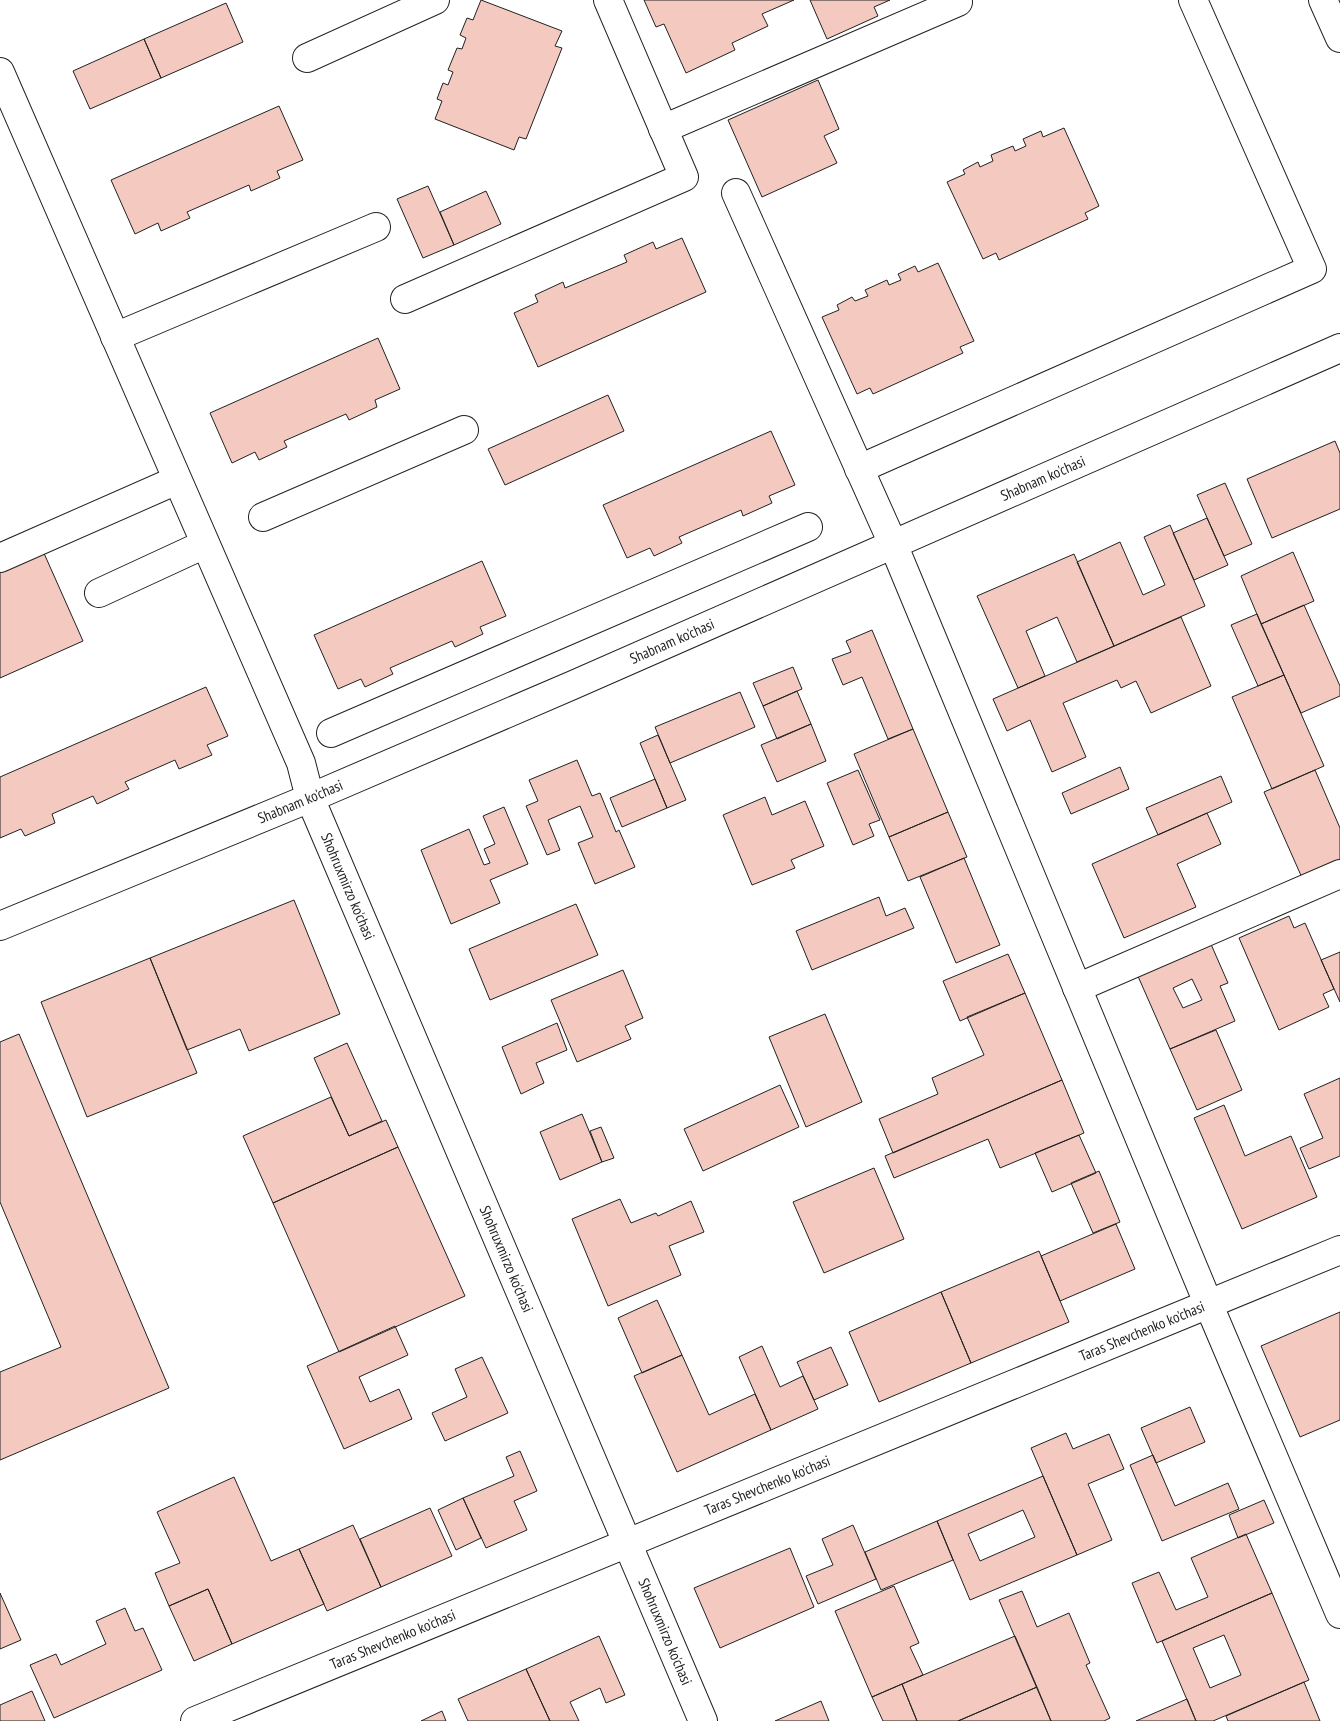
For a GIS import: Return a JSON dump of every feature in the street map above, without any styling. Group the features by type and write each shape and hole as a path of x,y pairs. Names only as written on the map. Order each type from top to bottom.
{"street":[{"path":"307,58 435,0"},
{"path":"405,299 684,177 608,0"},
{"path":"859,469 1312,269 1193,0"},
{"path":"1323,0 1340,38"},
{"path":"664,129 958,2"},
{"name":"Shohruxmirzo ko'chasi","path":"0,72 301,763 310,798 703,1721"},
{"path":"736,193 893,544 1208,1303 1340,1614"},
{"path":"115,337 376,227"},
{"name":"Shabnam ko'chasi","path":"0,926 310,798 1340,348"},
{"path":"263,517 464,430"},
{"path":"0,558 177,480"},
{"path":"331,733 808,527"},
{"path":"99,593 205,544"},
{"path":"1077,988 1340,874"},
{"name":"Taras Shevchenko ko'chasi","path":"195,1721 1340,1250"}],"building":[{"path":"481,0 562,31 555,46 562,48 526,139 519,137 514,150 435,119 442,101 437,99 443,83 448,85 453,72 448,70 457,48 462,49 466,38 460,35 467,18 473,20"},
{"path":"644,0 794,0 762,14 768,26 732,43 735,50 686,73 664,24 656,27"},
{"path":"810,0 890,0 874,7 878,16 827,39"},
{"path":"226,3 243,42 161,78 144,39"},
{"path":"144,39 161,78 90,109 73,71"},
{"path":"818,80 839,129 824,136 837,163 762,197 728,120"},
{"path":"279,106 303,160 277,171 280,178 251,191 249,185 187,212 190,218 161,231 158,223 135,234 111,180"},
{"path":"1064,128 1099,206 1085,213 1088,219 999,260 996,253 983,259 947,182 965,174 963,170 978,162 980,167 993,161 991,155 1013,146 1015,151 1026,146 1023,139 1041,131 1043,137"},
{"path":"428,186 454,245 423,258 397,199"},
{"path":"486,191 501,224 454,245 440,212"},
{"path":"682,238 706,292 538,367 514,313 538,302 535,295 563,282 565,288 627,262 624,255 653,242 656,249"},
{"path":"938,263 974,341 960,347 963,353 873,394 870,388 857,394 822,317 839,310 837,305 852,297 855,301 868,296 865,290 887,280 889,285 901,280 898,274 915,266 918,272"},
{"path":"378,338 400,389 375,400 377,407 349,420 346,414 284,441 287,447 259,460 255,452 232,463 210,413"},
{"path":"608,395 624,431 505,485 488,449"},
{"path":"771,431 795,485 769,496 772,503 743,516 741,510 679,537 682,543 654,556 650,548 627,558 603,505"},
{"path":"1335,441 1340,453 1340,509 1272,538 1247,479"},
{"path":"1225,483 1252,544 1224,556 1197,495"},
{"path":"1207,518 1228,565 1194,580 1173,533"},
{"path":"1170,525 1205,606 1114,646 1077,562 1120,542 1143,595 1165,585 1144,537"},
{"path":"43,551 83,641 0,678 0,571"},
{"path":"1293,552 1314,601 1261,624 1241,576"},
{"path":"1074,554 1114,646 1077,662 1057,617 1026,631 1045,676 1018,688 977,596"},
{"path":"482,561 506,616 480,627 483,634 455,647 452,641 390,668 393,674 365,687 361,679 338,689 314,635"},
{"path":"1304,605 1340,686 1340,696 1301,713 1261,624"},
{"path":"1257,614 1284,675 1258,686 1231,625"},
{"path":"1181,617 1211,686 1151,713 1136,681 1121,688 1117,680 1063,703 1086,757 1052,772 1030,720 1007,731 993,699"},
{"path":"872,630 913,729 888,739 862,677 843,685 832,659 851,652 846,641"},
{"path":"793,667 802,689 763,706 753,683"},
{"path":"1284,675 1324,766 1272,789 1232,697"},
{"path":"206,687 228,736 207,745 212,755 179,769 175,760 125,782 129,789 97,804 93,796 52,814 55,823 25,836 21,829 0,838 0,777"},
{"path":"797,691 811,724 777,739 763,706"},
{"path":"740,692 755,727 670,763 655,727"},
{"path":"811,724 826,761 777,782 761,745"},
{"path":"913,729 948,812 889,837 854,754"},
{"path":"658,735 686,800 667,808 640,743"},
{"path":"577,760 592,796 600,793 616,832 619,830 635,867 595,884 578,843 593,837 580,806 548,820 560,850 547,855 526,806 538,801 529,780"},
{"path":"1120,767 1129,789 1071,814 1062,793"},
{"path":"858,770 880,820 869,824 874,836 853,845 827,783"},
{"path":"1315,770 1340,828 1340,864 1303,880 1264,792"},
{"path":"1221,776 1232,802 1158,835 1146,808"},
{"path":"655,779 667,808 622,827 610,798"},
{"path":"765,797 772,815 805,801 824,846 791,860 795,868 752,885 723,815"},
{"path":"504,807 528,864 490,880 500,903 451,924 421,850 469,829 484,865 490,863 484,849 495,844 483,816"},
{"path":"948,812 967,857 908,881 889,837"},
{"path":"1207,813 1221,844 1177,864 1196,907 1124,938 1092,864"},
{"path":"964,858 1000,945 956,963 920,877"},
{"path":"879,897 886,916 905,908 914,928 812,970 796,931"},
{"path":"294,900 340,1014 249,1051 240,1029 187,1050 150,958"},
{"path":"576,904 598,955 490,1000 469,949"},
{"path":"1289,916 1294,928 1305,923 1334,989 1323,994 1329,1007 1279,1030 1239,938"},
{"path":"1210,942 1228,983 1220,986 1235,1021 1170,1049 1137,974","holes":["1192,979 1202,1000 1183,1008 1173,988"]},
{"path":"1340,952 1340,1002 1321,960"},
{"path":"1008,954 1025,993 960,1021 943,981"},
{"path":"150,958 197,1073 87,1117 41,1002"},
{"path":"623,970 643,1018 625,1026 631,1039 577,1062 551,1000"},
{"path":"1025,993 1062,1080 893,1153 879,1119 938,1094 932,1078 984,1055 967,1017"},
{"path":"825,1014 862,1102 806,1127 769,1037"},
{"path":"557,1023 567,1050 536,1063 544,1083 521,1094 502,1047"},
{"path":"1216,1030 1242,1090 1197,1110 1170,1049"},
{"path":"19,1034 169,1388 0,1460 0,1372 61,1347 0,1202 0,1042"},
{"path":"347,1043 382,1121 349,1136 314,1058"},
{"path":"1340,1078 1340,1156 1309,1169 1300,1148 1323,1138 1304,1094"},
{"path":"1062,1080 1084,1133 1000,1168 988,1139 894,1178 885,1156"},
{"path":"780,1085 799,1127 703,1171 684,1129"},
{"path":"331,1097 349,1136 386,1120 398,1147 273,1203 243,1136"},
{"path":"1224,1105 1245,1156 1291,1136 1317,1197 1242,1229 1194,1118"},
{"path":"582,1114 602,1162 560,1180 540,1132"},
{"path":"601,1127 614,1158 602,1162 590,1131"},
{"path":"1079,1135 1096,1173 1052,1192 1035,1153"},
{"path":"398,1147 465,1296 339,1352 273,1203"},
{"path":"874,1168 904,1239 824,1273 793,1202"},
{"path":"1099,1171 1120,1222 1093,1233 1071,1183"},
{"path":"620,1199 631,1223 656,1213 658,1216 691,1201 704,1232 669,1246 681,1275 608,1306 572,1219"},
{"path":"1116,1224 1135,1269 1060,1301 1041,1256"},
{"path":"1039,1251 1069,1322 971,1363 941,1292"},
{"path":"941,1292 971,1363 879,1402 849,1332"},
{"path":"657,1300 682,1355 642,1373 618,1318"},
{"path":"1340,1312 1340,1420 1300,1437 1261,1346"},
{"path":"395,1326 408,1355 359,1377 370,1402 399,1389 412,1419 344,1449 307,1366"},
{"path":"762,1346 780,1387 803,1376 818,1409 771,1430 739,1357"},
{"path":"831,1347 848,1385 814,1400 797,1362"},
{"path":"682,1355 709,1415 755,1394 771,1430 677,1472 634,1376"},
{"path":"482,1357 508,1413 445,1441 432,1413 467,1397 455,1369"},
{"path":"1190,1407 1205,1442 1156,1463 1141,1428"},
{"path":"1066,1433 1073,1449 1109,1434 1124,1469 1088,1484 1112,1540 1077,1555 1031,1448"},
{"path":"520,1451 537,1491 514,1501 527,1530 486,1548 463,1498 514,1476 506,1457"},
{"path":"1153,1455 1175,1506 1228,1483 1239,1509 1162,1541 1130,1465"},
{"path":"1043,1476 1077,1555 970,1600 937,1521","holes":["1023,1510 1035,1537 980,1561 968,1534"]},
{"path":"234,1477 271,1561 299,1549 324,1604 232,1644 208,1589 169,1606 155,1573 180,1563 157,1512"},
{"path":"463,1498 481,1538 456,1550 438,1510"},
{"path":"1264,1500 1274,1523 1238,1538 1229,1515"},
{"path":"430,1508 452,1556 381,1587 360,1539"},
{"path":"937,1521 953,1560 881,1590 865,1552"},
{"path":"353,1525 381,1587 327,1611 299,1549"},
{"path":"853,1525 876,1579 818,1604 806,1576 833,1565 822,1539"},
{"path":"1246,1534 1272,1593 1157,1643 1132,1583 1159,1572 1176,1610 1208,1597 1191,1558"},
{"path":"790,1548 814,1607 720,1648 694,1588"},
{"path":"894,1586 919,1643 910,1647 923,1675 872,1697 835,1611"},
{"path":"208,1589 232,1644 194,1661 169,1606"},
{"path":"1022,1591 1037,1627 1069,1613 1090,1663 1086,1665 1110,1718 1104,1721 1051,1721 999,1600"},
{"path":"0,1593 21,1640 0,1649"},
{"path":"1272,1593 1309,1680 1213,1721 1196,1721 1162,1641","holes":["1224,1635 1241,1675 1210,1688 1193,1648"]},
{"path":"125,1608 135,1631 143,1628 162,1670 54,1718 30,1665 56,1654 61,1665 106,1644 96,1621"},
{"path":"599,1636 625,1695 606,1703 600,1688 570,1702 579,1721 550,1721 526,1669"},
{"path":"1015,1636 1037,1687 958,1721 917,1721 902,1684"},
{"path":"526,1669 550,1721 468,1721 458,1699"},
{"path":"1304,1682 1320,1721 1228,1721 1226,1716"},
{"path":"902,1684 917,1721 883,1721 872,1697"},
{"path":"1037,1687 1051,1721 958,1721"},
{"path":"32,1691 45,1721 0,1721 0,1705"},
{"path":"1187,1699 1196,1721 1136,1721"},
{"path":"821,1701 829,1721 775,1721"},
{"path":"442,1711 446,1721 421,1721"}]}
